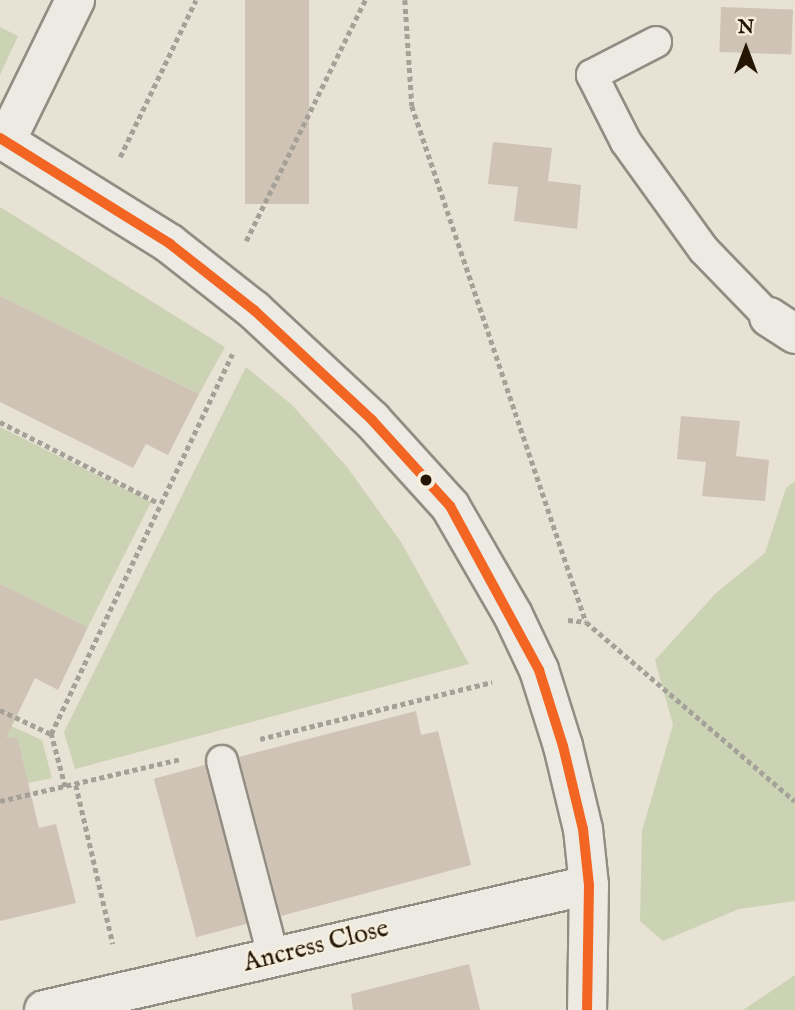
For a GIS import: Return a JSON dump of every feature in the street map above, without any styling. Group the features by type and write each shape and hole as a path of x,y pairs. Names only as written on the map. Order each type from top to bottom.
{"street":[{"path":"75,0 3,140 101,197 224,285 372,419 450,506 513,615 539,670 583,829 589,885 587,1010"},
{"name":"Ancress Close","path":"44,1010 589,885"}],"lane":[{"path":"656,42 592,75 626,142 704,250 782,325"},
{"path":"208,758 273,956"}],"path":[{"path":"101,197 196,0"},
{"path":"224,285 365,0"},
{"path":"405,0 412,106 586,622 795,801"},
{"path":"65,787 51,734 158,503 254,310"},
{"path":"0,422 158,503"},
{"path":"513,615 586,622"},
{"path":"248,742 539,670"},
{"path":"0,710 51,734"},
{"path":"0,801 208,758"},
{"path":"76,785 125,993"}],"green space":[{"path":"0,27 18,36 0,75"},
{"path":"0,207 225,347 199,394 0,296"},
{"path":"246,367 292,405 347,467 401,542 469,664 75,769 64,732"},
{"path":"0,427 151,502 88,627 0,584"},
{"path":"795,481 795,901 739,909 663,941 640,921 642,831 673,725 655,660 716,593 765,553 786,488"},
{"path":"0,721 42,740 52,778 0,789"},
{"path":"795,975 795,1010 743,1010"}],"building":[{"path":"245,0 309,0 309,204 245,204"},
{"path":"721,7 793,10 791,54 719,52"},
{"path":"493,142 552,148 548,181 581,185 577,229 514,221 518,187 488,184"},
{"path":"0,296 199,394 168,455 146,444 133,468 0,402"},
{"path":"681,416 740,421 736,456 769,460 765,501 702,496 706,462 677,459"},
{"path":"0,584 88,627 58,690 35,678 6,738 17,737 39,828 56,824 76,903 0,921"},
{"path":"416,711 421,735 438,731 471,865 281,916 239,757"},
{"path":"205,765 247,923 196,937 154,779"},
{"path":"469,964 480,1010 353,1010 351,994"}],"transit line":[{"path":"0,138 170,244 254,310 372,420 450,506 539,670 563,746 583,829 589,885 587,1010"}]}
